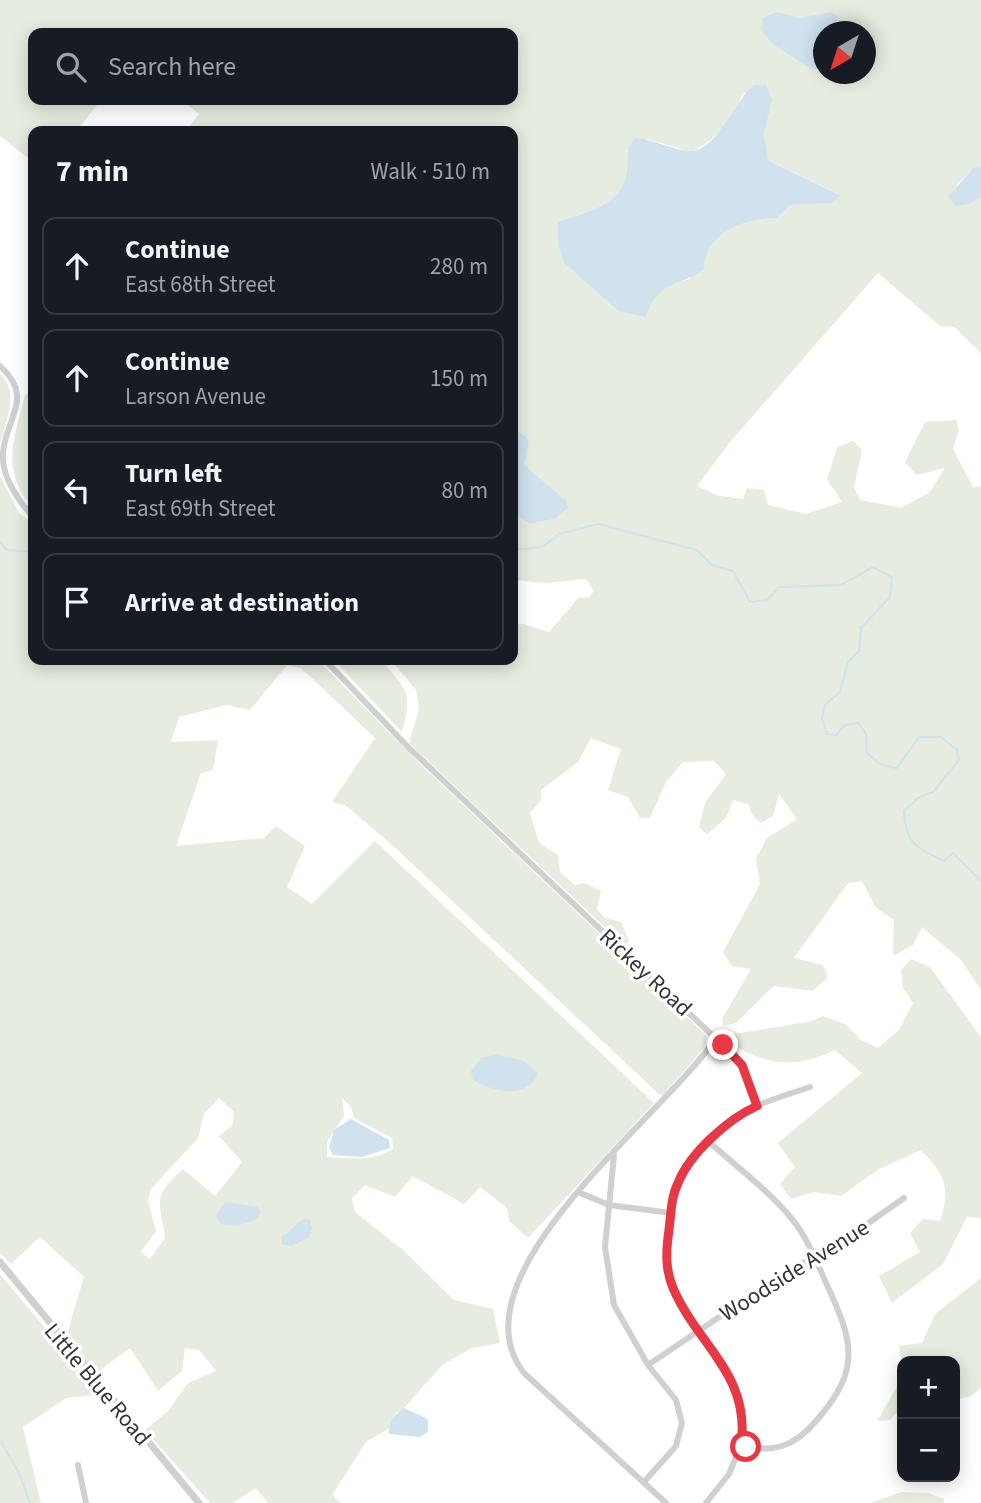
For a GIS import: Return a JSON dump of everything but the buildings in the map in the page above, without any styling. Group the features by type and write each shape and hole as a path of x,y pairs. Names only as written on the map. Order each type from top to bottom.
{"street":[{"path":"0,366 15,381 18,392 3,453 5,470 15,494 28,511"},
{"name":"Rickey Road","path":"331,665 409,748 716,1038 742,1065 757,1106"},
{"path":"666,1503 532,1381 512,1357 507,1340 506,1320 516,1283 540,1241 578,1192 716,1038"},
{"path":"706,1503 729,1474 741,1445 743,1420 738,1392 678,1298 669,1276 667,1256 671,1213 678,1182 709,1142 733,1118 757,1106 810,1087"},
{"path":"709,1142 793,1220 814,1258 848,1333 850,1360 846,1378 833,1402 803,1436 790,1444 765,1450 741,1445"},
{"path":"614,1154 605,1265 614,1305 648,1365 676,1400 682,1423 676,1446 644,1482"},
{"path":"578,1192 609,1206 671,1213"},
{"name":"Woodside Avenue","path":"648,1365 789,1270 814,1258 904,1198"},
{"name":"Little Blue Road","path":"0,1262 199,1503"},
{"path":"78,1465 86,1503"}],"shaded area":[{"path":"0,0 981,0 981,166 973,168 956,186 981,197 981,353 954,327 940,326 878,273 730,442 697,486 716,495 743,499 747,488 764,490 768,505 806,514 842,502 827,479 837,447 853,441 862,450 854,487 860,500 901,508 930,492 945,468 916,475 905,462 925,422 956,420 959,429 953,449 973,487 981,487 981,990 961,960 922,927 913,945 893,956 894,920 876,908 862,881 848,883 794,958 823,965 828,977 813,991 774,986 736,1023 723,1026 722,1019 751,969 732,966 723,952 760,884 756,859 766,839 797,819 779,794 773,816 761,823 753,816 748,804 733,800 726,818 707,834 699,828 705,803 726,774 714,761 683,762 666,782 650,818 640,818 628,797 608,790 621,749 591,738 578,762 541,790 541,800 530,813 539,843 558,855 560,872 575,885 584,883 601,891 597,909 605,918 621,922 629,941 625,946 409,743 419,709 416,690 395,665 518,665 518,624 549,632 578,598 589,597 594,591 586,579 545,583 518,580 518,516 530,524 554,519 523,465 529,444 527,437 518,432 518,126 190,126 199,114 188,105 518,105 518,28 28,28 28,105 97,105 80,126 28,126 28,158 0,136","holes":["743,93 772,100 764,135 769,161 839,194 830,203 790,205 777,218 749,221 730,228 709,246 689,279 663,287 651,304 619,310 565,264 576,215 602,206 618,194 626,174 628,148 648,139 690,152 699,148 722,128"]},
{"path":"0,374 9,389 10,407 0,443"},
{"path":"28,394 28,502 16,481 12,454 25,395"},
{"path":"0,476 19,513 28,520 28,665 287,665 250,710 226,705 179,717 171,742 218,740 213,770 201,773 176,846 264,838 276,826 305,846 287,887 312,904 375,841 654,1103 528,1238 509,1221 507,1208 480,1187 464,1204 413,1176 395,1197 365,1185 352,1198 355,1212 403,1250 454,1300 493,1309 500,1343 472,1348 442,1365 404,1408 396,1413 388,1429 366,1442 332,1495 341,1503 268,1503 256,1488 233,1503 210,1503 145,1430 168,1411 188,1383 216,1371 199,1350 185,1348 182,1371 158,1391 130,1348 96,1373 66,1337 84,1277 40,1237 11,1264 0,1253","holes":["219,1098 234,1112 232,1126 219,1136 242,1162 215,1196 183,1169 173,1179 160,1200 165,1238 150,1259 141,1252 156,1231 148,1201 151,1189 198,1138 204,1114","342,1098 351,1107 354,1118 392,1138 393,1149 369,1158 327,1157 327,1142 344,1116"]},
{"path":"287,665 323,665 418,762 707,1036 704,1048 663,1095 390,843 345,805 332,802 375,738 301,668"},
{"path":"339,665 385,665 402,685 407,699 402,732"},
{"path":"911,959 930,967 981,1037 981,1218 967,1217 943,1264 892,1303 879,1276 920,1252 910,1233 923,1219 940,1221 945,1190 936,1167 921,1150 879,1169 841,1196 814,1192 791,1199 780,1184 795,1167 778,1143 862,1073 835,1050 806,1060 780,1062 755,1056 728,1042 729,1035 812,1021 823,1016 845,1024 861,1040 878,1048 899,1030 913,1003 903,988 901,970"},
{"path":"0,1274 100,1394 66,1398 23,1427 41,1503 0,1503"},
{"path":"981,1278 981,1388 970,1397 960,1398 960,1356 901,1356 899,1346 922,1343 935,1314"},
{"path":"897,1387 897,1412 890,1420 877,1421"},
{"path":"901,1492 928,1493 944,1499 944,1503 871,1503"}],"water":[{"path":"777,12 799,18 832,12 838,17 837,21 813,21 813,70 774,45 761,30 763,18"},
{"path":"754,85 766,85 772,100 764,135 769,161 840,195 831,203 790,205 777,218 752,221 728,230 711,246 704,270 662,291 646,317 619,311 565,264 558,245 558,222 600,207 619,192 627,167 628,148 635,138 681,150 698,150 716,135"},
{"path":"981,166 981,197 969,204 956,206 948,197 973,168"},
{"path":"518,432 527,437 529,444 524,465 566,501 568,508 554,519 530,524 518,516"},
{"path":"496,1055 522,1060 538,1073 533,1082 518,1090 509,1091 490,1088 473,1080 471,1071 481,1058"},
{"path":"351,1119 389,1140 390,1148 362,1157 333,1155 329,1148 334,1130"},
{"path":"225,1202 258,1207 260,1213 258,1218 244,1224 221,1224 215,1216"},
{"path":"303,1219 310,1220 312,1228 309,1237 292,1246 282,1244 281,1238"},
{"path":"404,1408 428,1419 428,1432 420,1437 389,1434 392,1419"}],"waterway":[{"path":"518,549 542,547 559,534 598,524 697,550 712,565 733,571 750,602 767,600 779,587 841,585 873,567 892,577 890,597 861,628 859,651 848,662 840,692 825,705 822,719 827,734 836,735 845,725 858,723 866,734 867,753 881,765 897,768 919,737 941,737 957,750 959,760 933,792 918,798 904,811 905,822 910,837 920,848 944,861 953,853 981,881"},
{"path":"0,542 7,550 28,552"},
{"path":"0,1440 19,1473 30,1503"}],"route":[{"path":"723,1045 742,1065 757,1106 741,1113 723,1127 683,1173 673,1195 667,1262 671,1283 678,1298 732,1378 738,1392 743,1420 741,1445 746,1447"}]}
